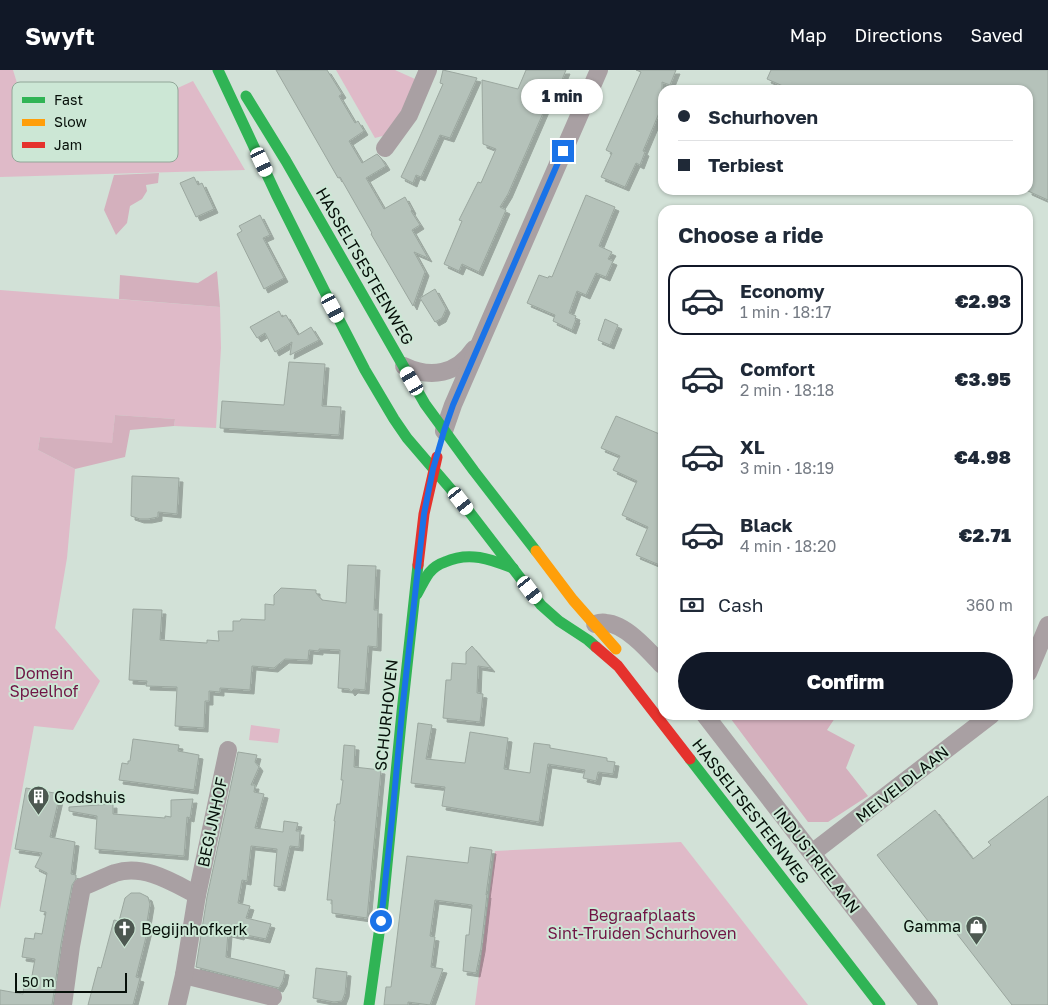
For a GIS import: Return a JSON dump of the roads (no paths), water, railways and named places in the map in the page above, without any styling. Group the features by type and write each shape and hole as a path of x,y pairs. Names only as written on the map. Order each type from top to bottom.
{"main road":[{"name":"HASSELTSESTEENWEG","path":"218,70 276,194 333,308 365,370 394,419 407,438 461,501 538,601 559,621 588,640 618,666 658,718"},
{"name":"HASSELTSESTEENWEG","path":"240,86 286,161 404,366 441,440 594,624 658,705"},
{"name":"SCHURHOVEN","path":"369,1005 383,905 424,514 441,440"},
{"path":"415,598 428,574 436,567 454,558 468,555 480,556 513,568"},
{"name":"HASSELTSESTEENWEG","path":"660,720 880,1005"},
{"name":"HASSELTSESTEENWEG","path":"671,720 891,1005"}],"street":[{"path":"385,148 409,115 428,70"},
{"path":"441,440 453,405 599,70"},
{"path":"404,366 412,370 433,374 444,372 465,361 483,336"},
{"path":"594,624 607,623 620,627 642,644 658,662"},
{"path":"1033,661 1048,625"},
{"name":"INDUSTRIELAAN","path":"709,720 929,1005"},
{"name":"MEIVELDLAAN","path":"812,853 985,720"},
{"name":"BEGIJNHOF","path":"177,1005 184,975 197,895 228,750"},
{"path":"63,1005 82,887 116,873 138,871 149,873 197,895"},
{"path":"184,975 273,997"}],"place":[{"name":"Godshuis","path":"38,816"},
{"name":"Gamma","path":"977,945"},
{"name":"Begijnhofkerk","path":"125,948"}],"park label":[{"name":"Domein Speelhof","path":"44,682"},
{"name":"Begraafplaats Sint-Truiden Schurhoven","path":"642,924"}]}
